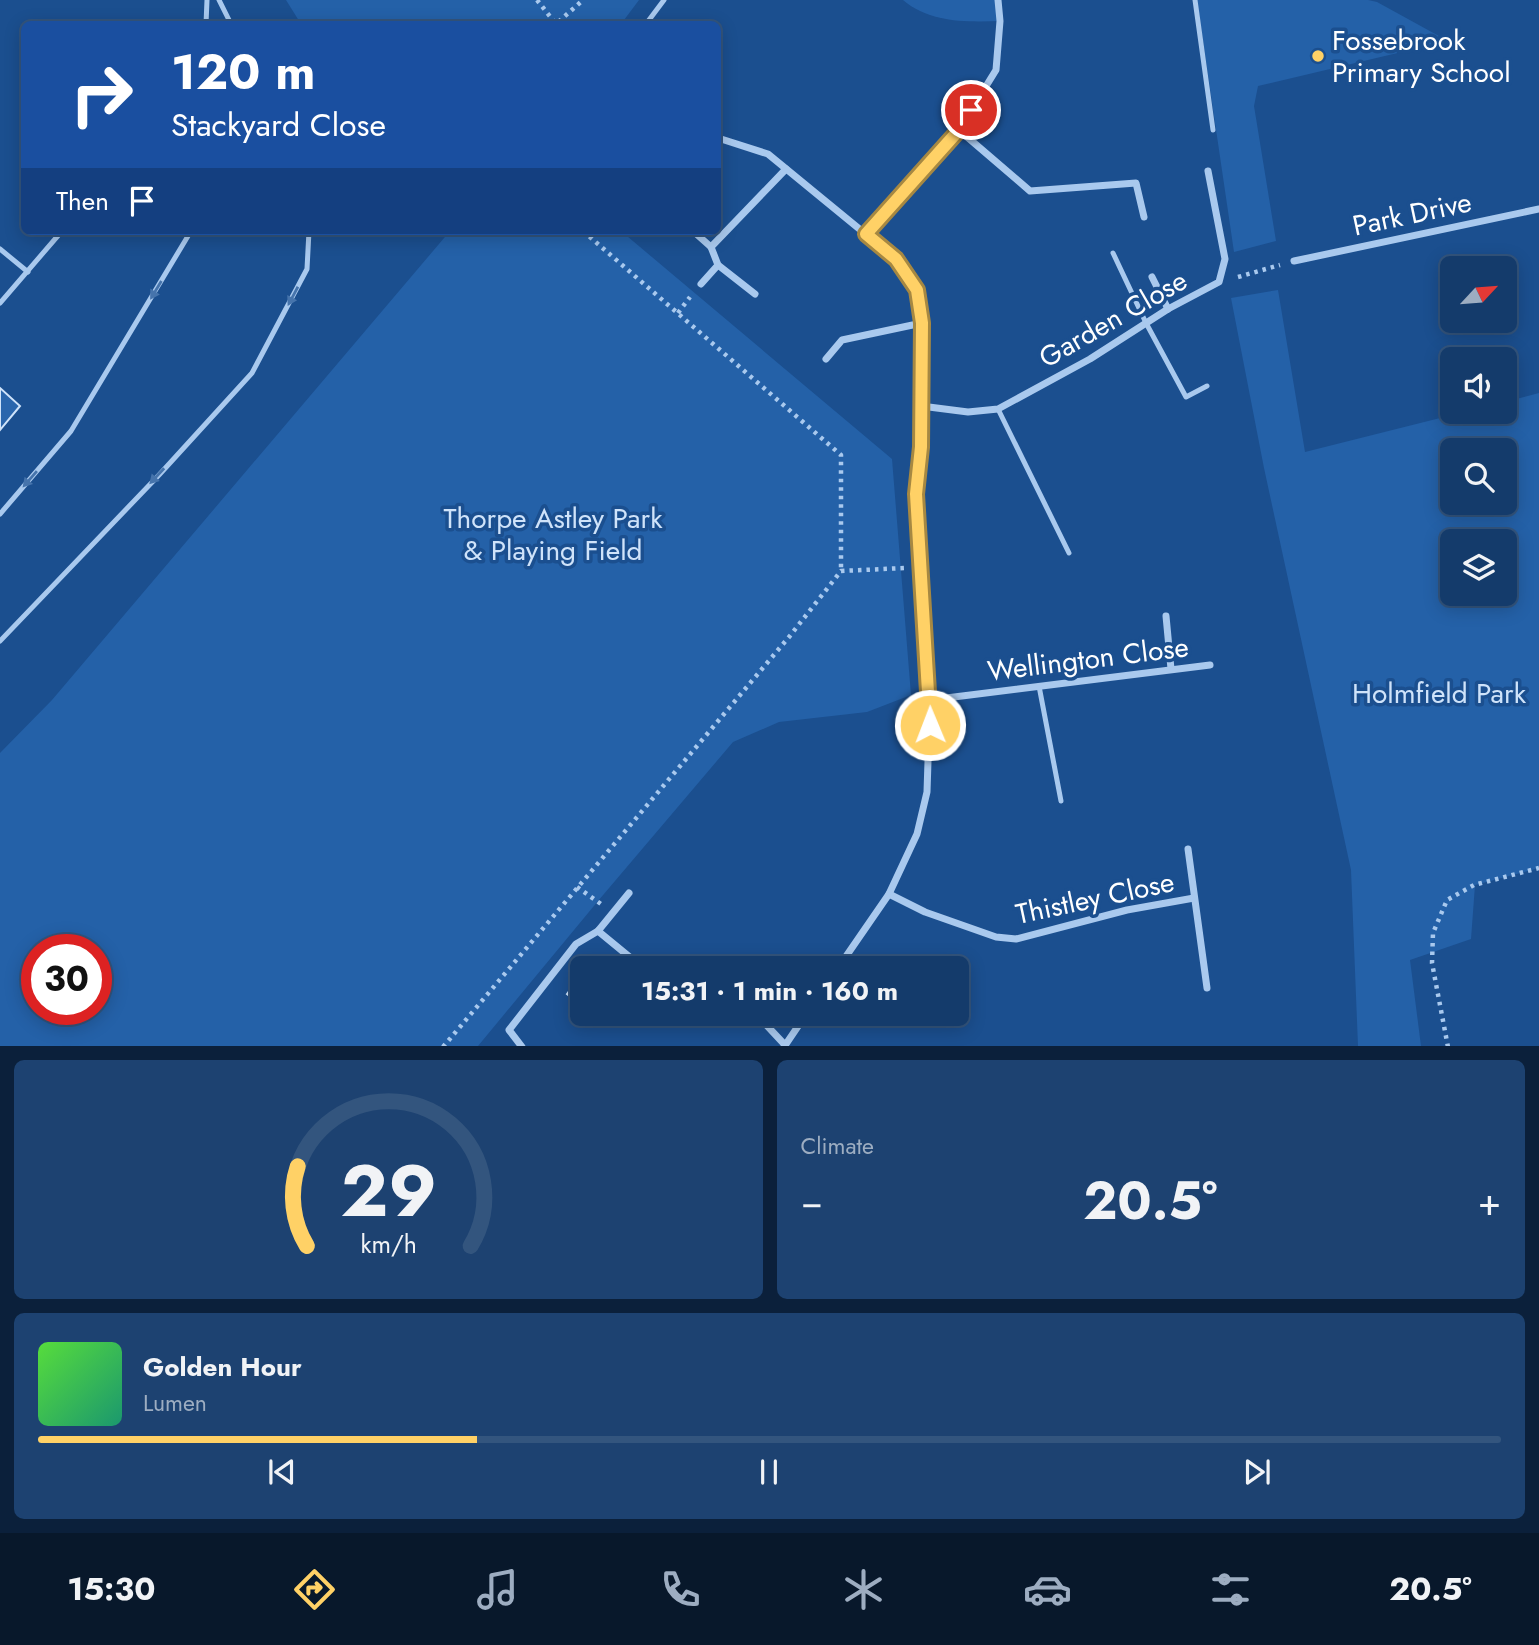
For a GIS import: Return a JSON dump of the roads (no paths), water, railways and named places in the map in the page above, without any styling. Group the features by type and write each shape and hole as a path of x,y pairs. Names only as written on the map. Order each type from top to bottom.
{"street":[{"path":"866,234 959,130 996,70 1000,21 998,0"},
{"path":"959,130 1030,191 1136,183 1144,216"},
{"path":"721,139 768,154 896,259 917,290 922,323 921,447 916,494 930,700 927,792 917,834 889,894 846,956"},
{"path":"711,247 786,169"},
{"name":"Garden Close","path":"921,406 968,412 998,409 1090,359 1168,309 1219,282 1225,259 1208,172"},
{"name":"Park Drive","path":"1294,261 1539,209"},
{"path":"698,235 711,247 718,265 755,294"},
{"path":"701,284 718,265"},
{"path":"1152,277 1168,309"},
{"path":"826,359 842,340 922,323"},
{"path":"1166,616 1171,669"},
{"name":"Wellington Close","path":"930,700 1210,665"},
{"name":"Thistley Close","path":"1188,849 1208,988"},
{"path":"522,1046 509,1030 576,944 598,931 629,894"},
{"name":"Thistley Close","path":"889,894 925,912 996,937 1016,939 1127,910 1194,898"},
{"path":"598,931 628,956"},
{"path":"767,1026 785,1046 798,1026"}],"lane":[{"path":"206,21 207,0"},
{"path":"219,0 230,21"},
{"path":"648,21 664,0"},
{"path":"1195,0 1213,130"},
{"path":"0,303 59,235"},
{"path":"0,514 71,431 189,235"},
{"path":"0,641 159,475 252,373 307,269 309,235"},
{"path":"0,249 28,272"},
{"path":"1113,253 1146,323 1186,397 1207,386"},
{"path":"998,409 1069,553"},
{"path":"1039,686 1061,801"}],"place":[{"name":"Fossebrook Primary School","path":"1318,56"}],"park label":[{"name":"Thorpe Astley Park & Playing Field","path":"553,534"},
{"name":"Holmfield Park","path":"1439,693"}]}
